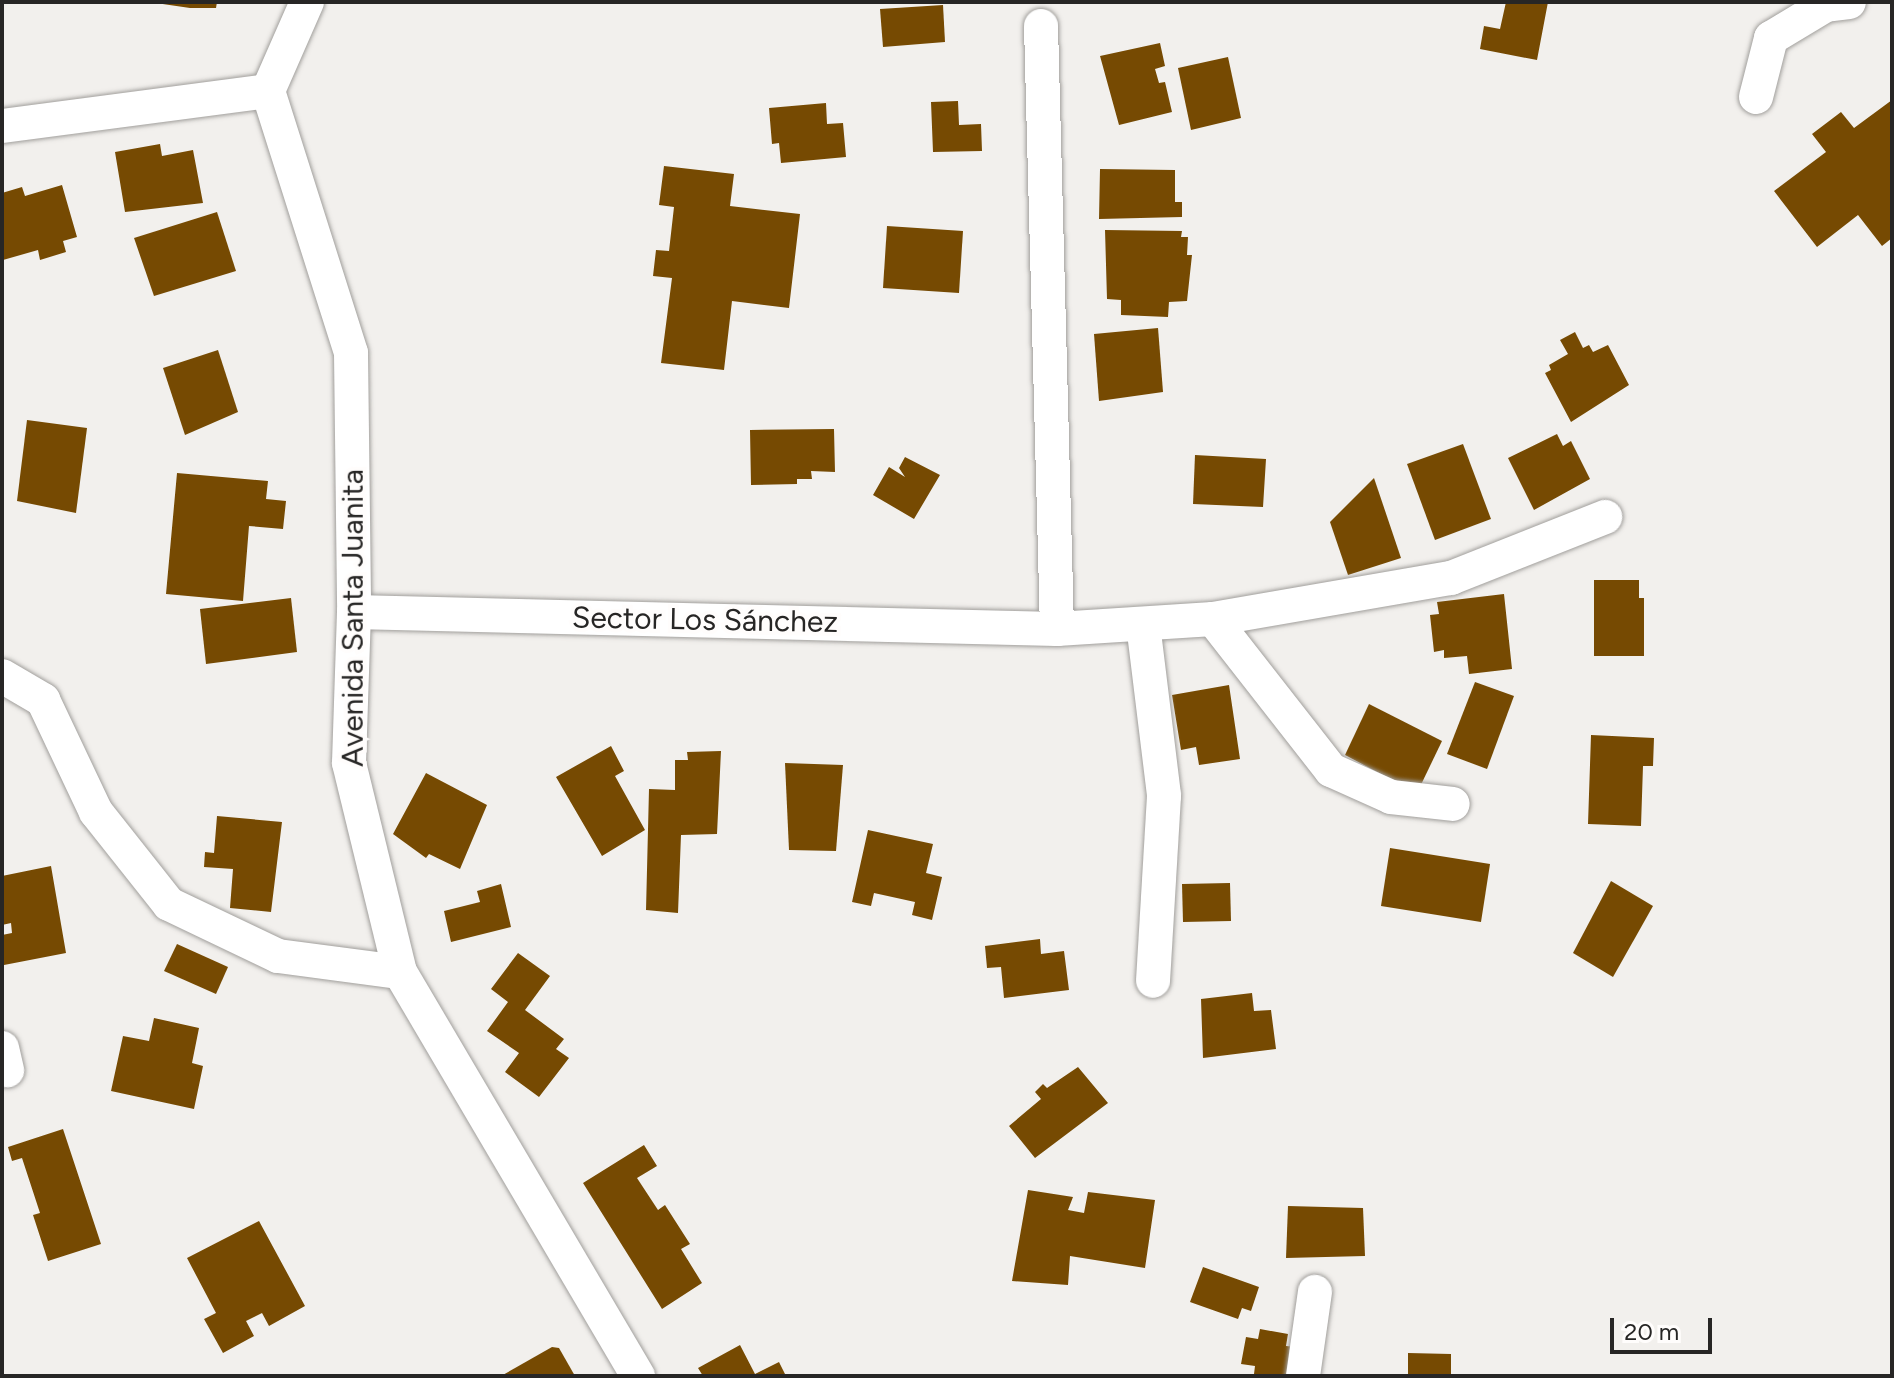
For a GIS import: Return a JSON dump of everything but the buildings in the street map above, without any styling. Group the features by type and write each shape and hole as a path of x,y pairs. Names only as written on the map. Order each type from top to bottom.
{"street":[{"path":"2,126 268,91 307,2"},
{"path":"1756,97 1771,38 1826,5 1849,2"},
{"path":"1041,26 1057,629"},
{"name":"Avenida Santa Juanita","path":"268,91 351,353 354,612 349,763 400,972 638,1376"},
{"name":"Sector Los Sánchez","path":"354,612 1057,629 1213,619 1451,578 1605,517"},
{"path":"1213,619 1331,770 1391,797 1453,804"},
{"path":"1143,624 1164,796 1153,981"},
{"path":"2,676 43,700 96,812 169,904 278,956 400,972"},
{"path":"1303,1376 1315,1292"}]}
